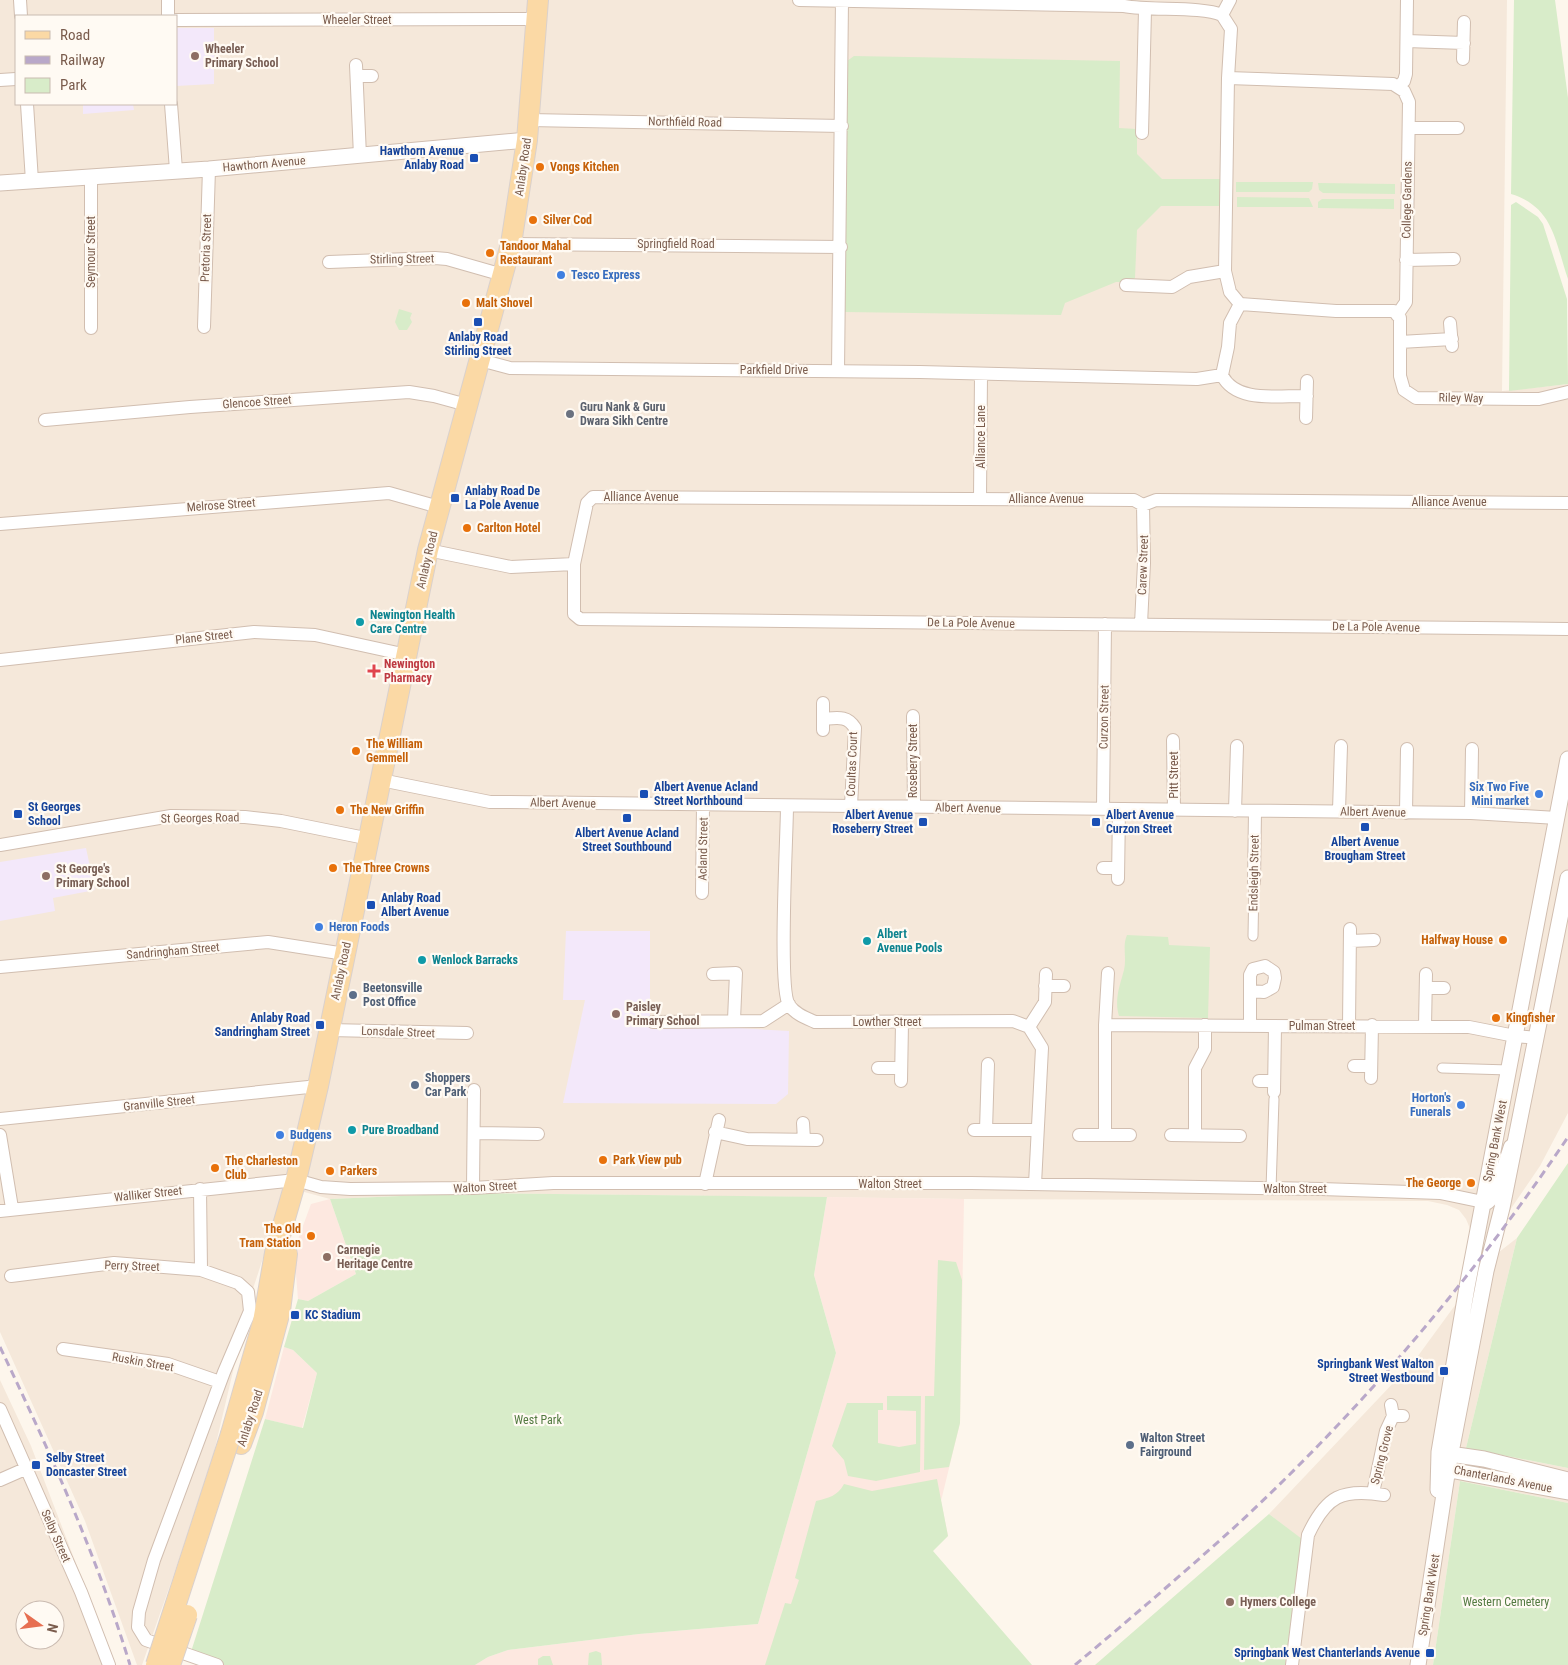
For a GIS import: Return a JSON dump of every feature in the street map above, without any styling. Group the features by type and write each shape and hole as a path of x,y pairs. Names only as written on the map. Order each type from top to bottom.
{"main road":[{"name":"Anlaby Road","path":"170,1665 236,1439 263,1322 275,1252 296,1180 318,1086 428,550 511,244 527,140 538,10"},
{"name":"Anlaby Road","path":"156,1665 236,1439"}],"street":[{"path":"20,0 20,15"},
{"path":"168,0 168,15"},
{"path":"799,0 1124,6 1145,10 1204,11 1222,15 1231,29 1228,78 1225,271 1230,292 1240,304 1336,311 1394,311 1397,315"},
{"path":"838,371 841,247 842,0"},
{"path":"1222,15 1230,0"},
{"path":"1228,78 1330,80 1394,84 1398,87 1404,82 1406,74 1407,0"},
{"name":"Wheeler Street","path":"178,20 538,10"},
{"path":"1142,133 1145,10"},
{"path":"1464,22 1464,59"},
{"path":"1406,41 1464,43"},
{"path":"360,156 356,71 372,76"},
{"path":"0,80 15,79"},
{"name":"College Gardens","path":"1397,315 1406,302 1409,128 1409,102 1404,91 1398,87"},
{"path":"27,105 32,181"},
{"path":"171,105 176,170"},
{"name":"Northfield Road","path":"529,120 842,126"},
{"path":"1409,128 1458,128"},
{"name":"Hawthorn Avenue","path":"0,183 209,169 527,140"},
{"name":"Pretoria Street","path":"204,327 209,169"},
{"name":"Seymour Street","path":"91,176 91,328"},
{"name":"Springfield Road","path":"511,244 841,247"},
{"name":"Stirling Street","path":"329,262 435,258 447,259 503,275"},
{"path":"1406,260 1454,259"},
{"path":"1126,285 1172,287 1189,276 1225,271"},
{"path":"1240,304 1230,324 1228,347 1222,375 1226,382 1233,389 1244,394 1307,396"},
{"name":"Riley Way","path":"1397,315 1400,318 1400,376 1404,390 1416,398 1539,399 1568,392"},
{"path":"1400,342 1452,343 1450,323"},
{"name":"Parkfield Drive","path":"480,360 510,368 838,371 1197,379 1222,375"},
{"name":"Alliance Lane","path":"980,499 981,374"},
{"path":"1306,418 1307,380"},
{"name":"Glencoe Street","path":"45,420 190,407 409,392 434,396 467,405"},
{"name":"Melrose Street","path":"0,524 389,493 439,507"},
{"name":"Alliance Avenue","path":"574,564 587,502 592,497 1134,500 1143,505 1156,500 1568,503"},
{"name":"Carew Street","path":"1141,624 1144,563 1143,505"},
{"path":"428,550 511,567 574,564"},
{"name":"De La Pole Avenue","path":"574,564 574,614 580,619 1568,629"},
{"name":"Curzon Street","path":"1103,809 1105,624"},
{"name":"Plane Street","path":"0,660 254,632 316,635 406,655"},
{"name":"Coultas Court","path":"823,703 823,724 842,718 850,721 855,728 851,806"},
{"name":"Rosebery Street","path":"913,716 914,807"},
{"name":"Pitt Street","path":"1173,740 1174,810"},
{"path":"1235,811 1237,746"},
{"path":"1339,812 1341,746"},
{"path":"1406,812 1407,749"},
{"path":"1471,813 1472,750"},
{"name":"Spring Bank West","path":"1418,1665 1440,1524 1444,1461 1483,1203 1568,759"},
{"name":"Albert Avenue","path":"381,780 490,802 1406,812 1471,813 1556,818"},
{"name":"Acland Street","path":"702,893 703,804"},
{"path":"653,1022 763,1021 789,1004 785,989 784,954 787,806"},
{"path":"1103,868 1118,873 1119,809"},
{"name":"Endsleigh Street","path":"1254,936 1255,811"},
{"name":"St Georges Road","path":"0,845 171,816 245,817 281,821 370,839"},
{"name":"Spring Bank West","path":"1444,1461 1486,1271 1502,1208 1538,1038 1568,878"},
{"path":"1349,1026 1351,935 1374,940"},
{"name":"Sandringham Street","path":"0,967 268,942 345,954"},
{"path":"714,974 736,973 734,1020"},
{"path":"1105,1135 1105,1025 1108,973"},
{"path":"1425,1026 1426,974"},
{"path":"1035,1184 1042,1048 1029,1027 1045,1002 1046,980 1064,986"},
{"path":"1427,988 1444,988"},
{"path":"1250,991 1250,1026"},
{"name":"Lowther Street","path":"789,1004 796,1012 815,1022 1012,1021 1029,1027"},
{"path":"878,1068 901,1075 902,1023"},
{"name":"Pulman Street","path":"1105,1025 1469,1026 1515,1036 1538,1038"},
{"path":"1195,1135 1196,1068 1205,1049 1205,1025"},
{"path":"1354,1066 1371,1072 1372,1025"},
{"path":"1271,1189 1275,1026"},
{"name":"Lonsdale Street","path":"329,1030 468,1033"},
{"path":"988,1064 980,1130 1037,1130"},
{"path":"1442,1068 1508,1070"},
{"path":"1259,1081 1274,1091"},
{"name":"Granville Street","path":"0,1118 318,1086"},
{"path":"473,1188 474,1090"},
{"path":"803,1123 804,1140"},
{"path":"1483,1203 1488,1203 1493,1198 1504,1159 1519,1124"},
{"path":"705,1184 717,1126 747,1139 817,1140"},
{"path":"474,1133 538,1134"},
{"path":"0,1135 6,1210"},
{"path":"1079,1135 1130,1135"},
{"path":"1171,1135 1240,1136"},
{"name":"Walton Street","path":"296,1180 321,1187 350,1189 473,1188 553,1183 1035,1184 1440,1193 1483,1203"},
{"name":"Walliker Street","path":"6,1210 296,1180"},
{"path":"200,1189 201,1270"},
{"name":"Perry Street","path":"11,1276 114,1263 201,1270 238,1283 248,1292 250,1311 220,1382"},
{"name":"Ruskin Street","path":"63,1350 168,1364 220,1382"},
{"path":"218,1665 146,1640 138,1627 137,1620 154,1560 220,1382"},
{"name":"Selby Street","path":"0,1408 25,1469 81,1592 110,1665"},
{"name":"Spring Grove","path":"1292,1665 1308,1536 1326,1505 1340,1494 1354,1492 1378,1494 1384,1438 1396,1412"},
{"name":"Chanterlands Avenue","path":"1444,1461 1484,1460 1568,1480"},
{"name":"Chanterlands Avenue","path":"1444,1461 1568,1492"},
{"path":"0,1480 25,1469"}],"shaded area":[{"path":"0,0 1507,0 1502,391 1568,384 1568,1113 1540,1166 1510,1210 1463,1265 1471,1231 1466,1219 1459,1210 1428,1201 964,1199 471,1193 330,1199 286,1187 251,1295 214,1452 142,1665 137,1665 85,1521 0,1332"},
{"name":"Wheeler Primary School","path":"178,28 214,28 214,84 178,86"},
{"path":"83,105 133,105 134,110 83,114"},
{"name":"St George's Primary School","path":"86,848 95,890 53,898 55,911 0,921 0,862"},
{"name":"Paisley Primary School","path":"566,931 650,931 650,1028 721,1027 789,1031 788,1094 776,1104 563,1103 585,1000 563,1000"},
{"path":"827,1197 964,1199 960,1423 941,1501 948,1536 800,1665 475,1665 488,1657 508,1650 639,1634 758,1624 836,1353 814,1275"},
{"path":"330,1199 356,1274 308,1301 298,1299 294,1250 311,1204"},
{"path":"1517,1238 1466,1448 1568,1468 1568,1503 1460,1481 1433,1665 1285,1665 1302,1540 1269,1514 1415,1360 1453,1308 1499,1252"},
{"path":"284,1347 293,1350 317,1373 302,1428 265,1419"},
{"path":"0,1380 31,1446 115,1665 0,1665"}],"green space":[{"path":"1514,0 1555,0 1568,98 1568,279 1556,239 1545,217 1525,200 1511,194"},
{"path":"854,56 1120,61 1119,128 1137,129 1137,154 1162,179 1220,179 1221,206 1161,206 1137,230 1135,278 1129,282 1116,282 1065,303 1061,315 845,312 847,61"},
{"path":"1236,182 1313,182 1312,189 1309,192 1236,192"},
{"path":"1318,183 1395,184 1395,194 1323,193 1319,190"},
{"path":"1237,197 1309,198 1313,207 1237,207"},
{"path":"1322,199 1394,199 1394,209 1318,208 1318,202"},
{"path":"1516,202 1538,217 1543,224 1567,299 1568,384 1509,391 1511,205"},
{"path":"399,309 412,313 410,318 412,322 407,330 399,330 395,322"},
{"path":"1127,935 1168,937 1169,945 1210,947 1208,1018 1119,1016 1117,998 1125,966"},
{"path":"1568,1163 1568,1468 1466,1448 1517,1238"},
{"name":"West Park","path":"471,1193 827,1197 814,1275 836,1353 758,1624 639,1634 508,1650 488,1657 475,1665 218,1665 190,1655 265,1419 303,1428 317,1373 293,1350 284,1347 298,1299 308,1301 356,1274 330,1199"},
{"path":"938,1260 956,1262 962,1280 960,1423 949,1467 924,1470 925,1396 934,1396"},
{"path":"887,1396 921,1396 920,1472 876,1481 848,1476 844,1460 832,1446 847,1403 883,1403 883,1410 878,1410 878,1443 899,1447 916,1444 916,1411 887,1410"},
{"path":"937,1479 948,1536 933,1551 1032,1665 765,1665 785,1603 791,1604 799,1580 795,1578 816,1501 836,1494 844,1484 872,1491"},
{"name":"Western Cemetery","path":"1460,1481 1568,1503 1568,1665 1433,1665"},
{"name":"Hymers College","path":"1269,1514 1302,1539 1285,1665 1095,1665"},
{"path":"596,1651 601,1653 602,1665 588,1665 589,1653"},
{"path":"543,1656 550,1656 553,1665 538,1665 538,1659"}],"railway":[{"path":"1075,1665 1238,1524 1329,1435 1455,1291 1494,1241 1568,1137"},
{"path":"0,1347 71,1504 103,1584 130,1665"}],"place":[{"name":"Wheeler Primary School","path":"195,56"},
{"name":"Hawthorn Avenue Anlaby Road","path":"474,158"},
{"name":"Vongs Kitchen","path":"540,167"},
{"name":"Silver Cod","path":"533,220"},
{"name":"Tandoor Mahal Restaurant","path":"490,253"},
{"name":"Tesco Express","path":"561,275"},
{"name":"Malt Shovel","path":"466,303"},
{"name":"Anlaby Road Stirling Street","path":"478,322"},
{"name":"Guru Nank & Guru Dwara Sikh Centre","path":"570,414"},
{"name":"Anlaby Road De La Pole Avenue","path":"455,498"},
{"name":"Carlton Hotel","path":"467,528"},
{"name":"Newington Health Care Centre","path":"360,622"},
{"name":"Newington Pharmacy","path":"374,671"},
{"name":"The William Gemmell","path":"356,751"},
{"name":"Albert Avenue Acland Street Northbound","path":"644,794"},
{"name":"Six Two Five Mini market","path":"1539,794"},
{"name":"The New Griffin","path":"340,810"},
{"name":"St Georges School","path":"18,814"},
{"name":"Albert Avenue Acland Street Southbound","path":"627,818"},
{"name":"Albert Avenue Roseberry Street","path":"923,822"},
{"name":"Albert Avenue Curzon Street","path":"1096,822"},
{"name":"Albert Avenue Brougham Street","path":"1365,827"},
{"name":"The Three Crowns","path":"333,868"},
{"name":"St George's Primary School","path":"46,876"},
{"name":"Anlaby Road Albert Avenue","path":"371,905"},
{"name":"Heron Foods","path":"319,927"},
{"name":"Halfway House","path":"1503,940"},
{"name":"Albert Avenue Pools","path":"867,941"},
{"name":"Wenlock Barracks","path":"422,960"},
{"name":"Beetonsville Post Office","path":"353,995"},
{"name":"Paisley Primary School","path":"616,1014"},
{"name":"Kingfisher","path":"1496,1018"},
{"name":"Anlaby Road Sandringham Street","path":"320,1025"},
{"name":"Shoppers Car Park","path":"415,1085"},
{"name":"Horton's Funerals","path":"1461,1105"},
{"name":"Pure Broadband","path":"352,1130"},
{"name":"Budgens","path":"280,1135"},
{"name":"Park View pub","path":"603,1160"},
{"name":"The Charleston Club","path":"215,1168"},
{"name":"Parkers","path":"330,1171"},
{"name":"The George","path":"1471,1183"},
{"name":"The Old Tram Station","path":"311,1236"},
{"name":"Carnegie Heritage Centre","path":"327,1257"},
{"name":"KC Stadium","path":"295,1315"},
{"name":"Springbank West Walton Street Westbound","path":"1444,1371"},
{"name":"Walton Street Fairground","path":"1130,1445"},
{"name":"Selby Street Doncaster Street","path":"36,1465"},
{"name":"Hymers College","path":"1230,1602"},
{"name":"Springbank West Chanterlands Avenue","path":"1430,1653"}]}
